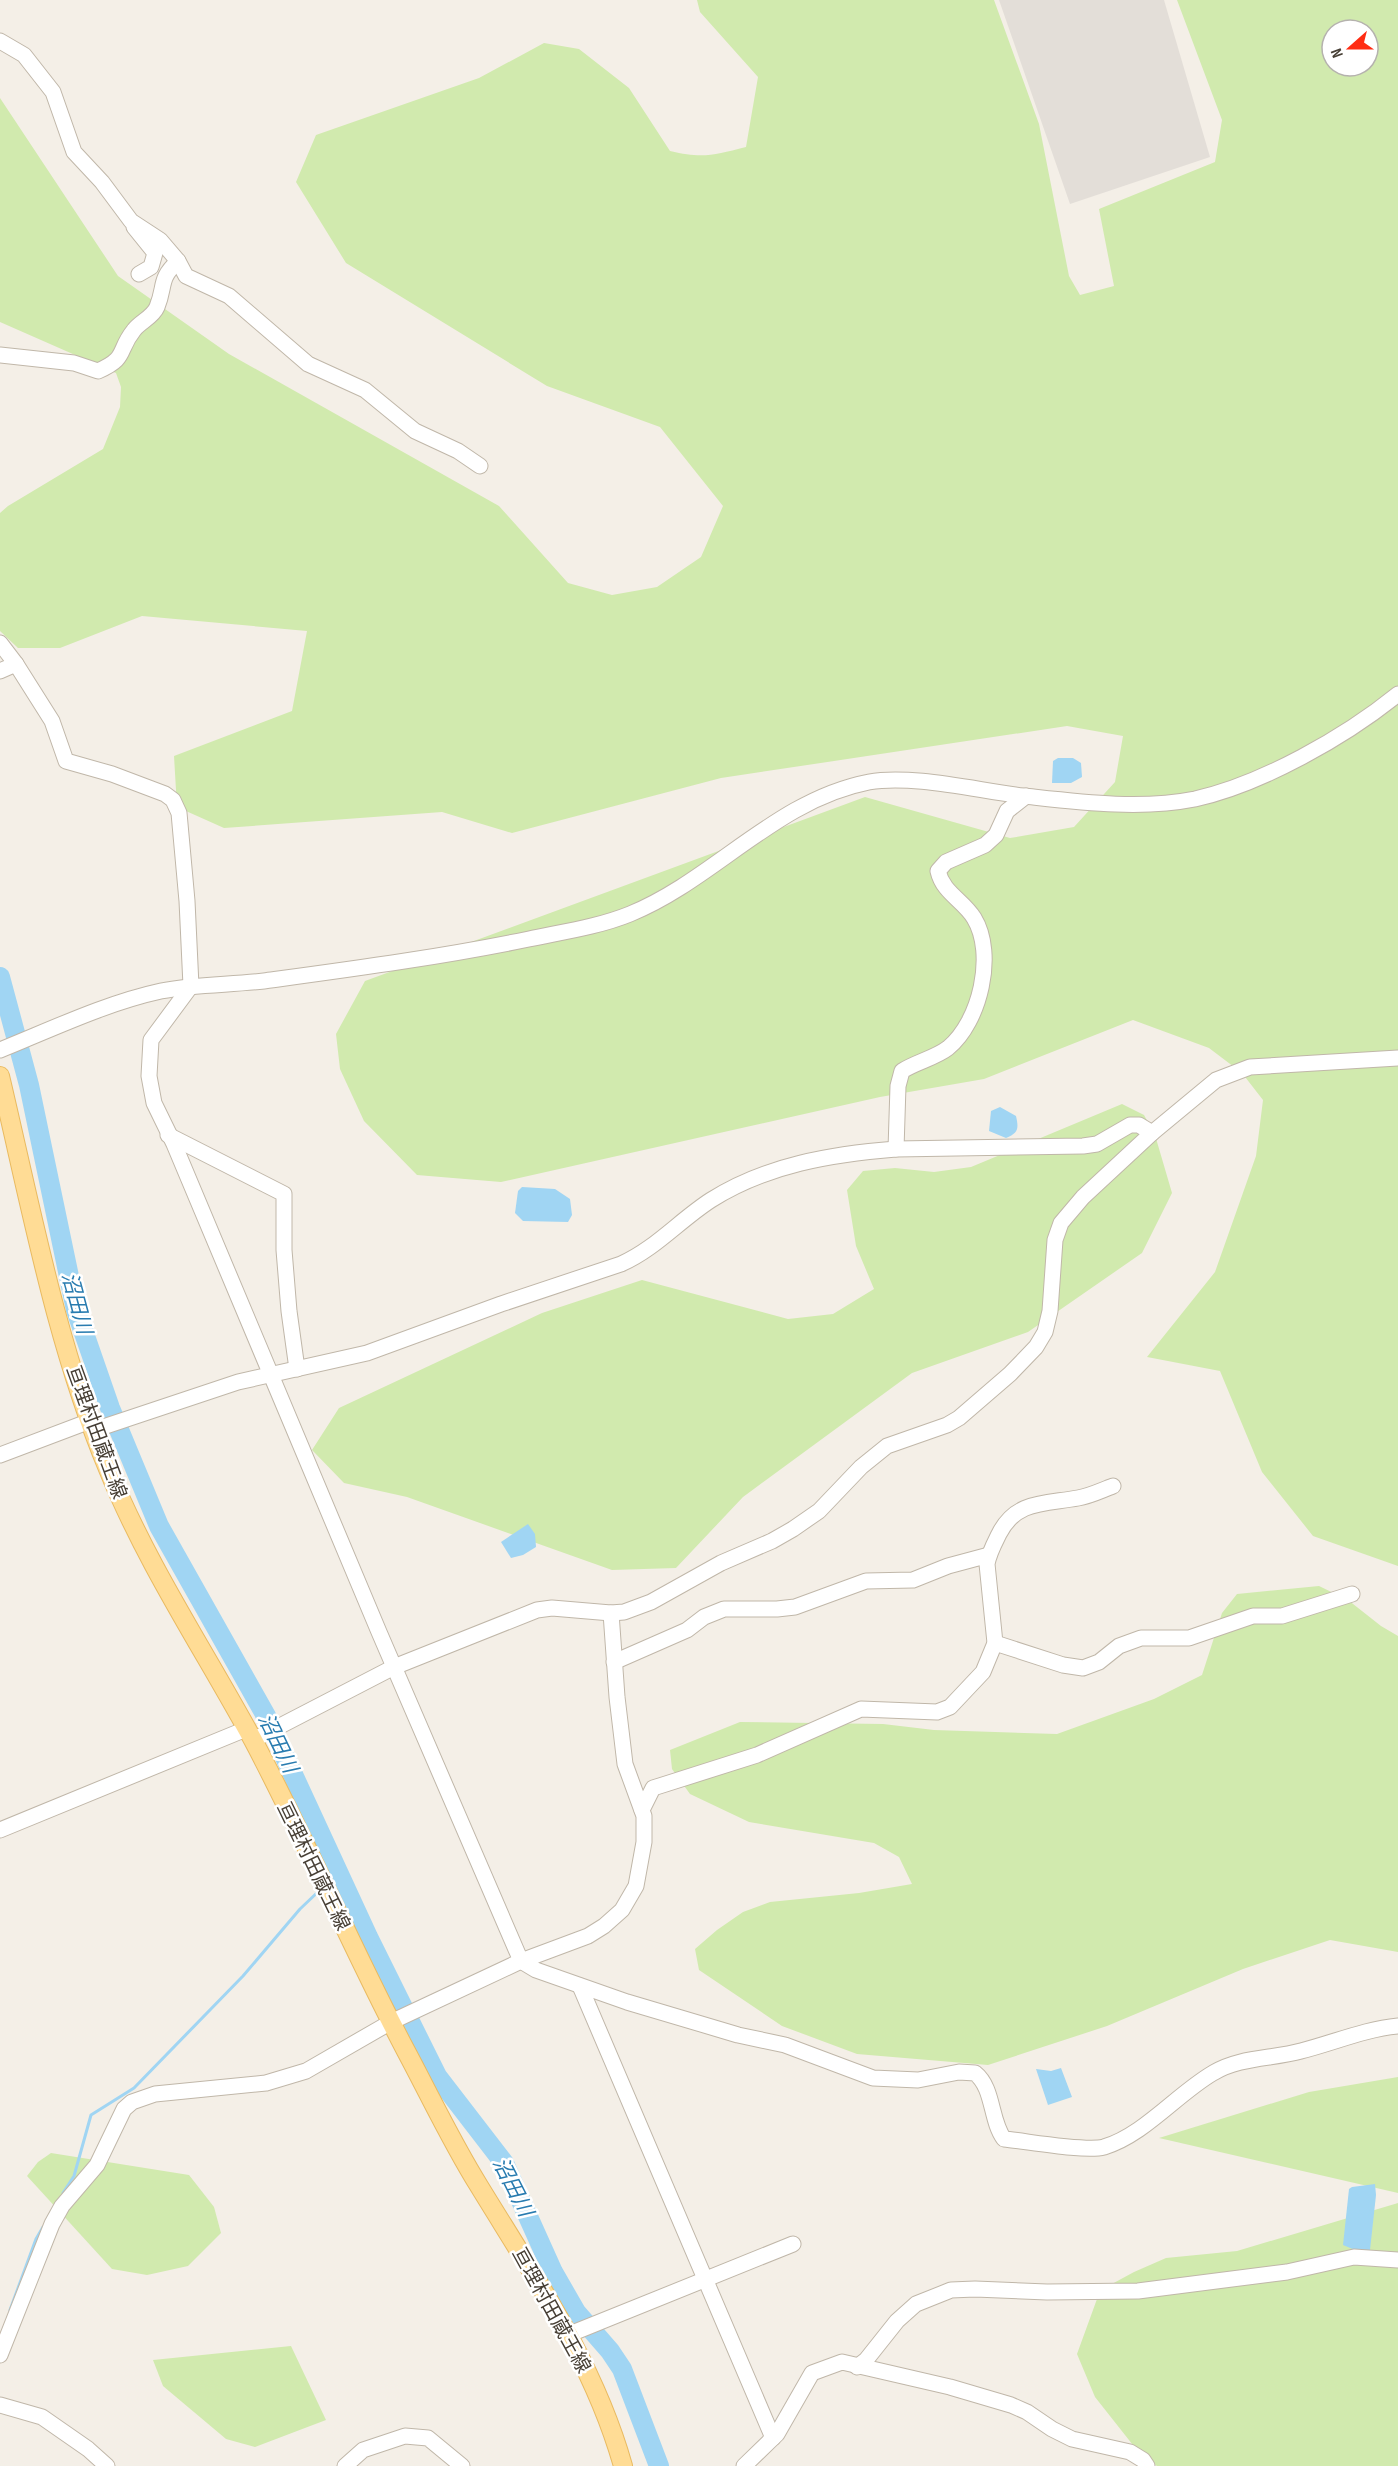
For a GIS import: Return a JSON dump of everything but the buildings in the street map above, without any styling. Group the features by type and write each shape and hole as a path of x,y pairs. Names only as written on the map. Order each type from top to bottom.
{"main road":[{"name":"亘理村田蔵王線","path":"0,1076 63,1335 106,1466 138,1538 249,1735 391,2022 476,2182 570,2334 584,2363 623,2466"}],"street":[{"path":"0,41 24,55 52,92 74,152 102,182 154,253 151,267 139,274"},
{"path":"131,221 160,240 178,261 186,276 229,296 308,364 365,390 415,431 458,451 480,466"},
{"path":"0,355 74,363 98,371 107,367 116,362 135,328 156,309 166,272 178,261"},
{"path":"0,643 52,721 66,761 112,774 165,794 172,800 179,813 187,900 191,986 151,1040 148,1053 149,1076 154,1103 174,1144 394,1667 521,1961 536,1970 580,1986 738,2034 785,2045 873,2078 918,2080 959,2072 975,2073 986,2087 997,2129 1004,2139 1083,2148 1103,2147 1129,2135 1190,2087 1215,2071 1245,2061 1299,2052 1367,2032 1398,2026"},
{"path":"0,671 16,664"},
{"path":"0,1050 123,1002 158,992 191,986 261,981 442,954 578,928 629,914 678,889 795,809 833,790 874,781 924,782 1026,796 1146,804 1194,799 1254,780 1274,770 1357,725 1398,694"},
{"path":"896,1149 898,1086 902,1071 946,1050 960,1037 981,994 985,957 982,937 974,916 947,890 941,882 938,871 946,862 985,845 996,835 1007,810 1026,796"},
{"path":"0,1830 249,1735 394,1667 537,1610 552,1608 624,1612 651,1602 721,1563 772,1541 819,1510 861,1467 887,1446 947,1425 959,1418 1010,1374 1036,1347 1045,1332 1050,1311 1055,1240 1061,1224 1083,1197 1152,1133 1216,1080 1250,1068 1398,1058"},
{"path":"0,1455 209,1391 367,1353 501,1304 621,1264 636,1257 710,1201 739,1183 781,1167 829,1157 896,1149 1083,1146 1097,1144 1130,1125 1139,1125 1152,1133"},
{"path":"168,1135 284,1194 284,1250 297,1369"},
{"path":"642,1810 653,1788 782,1745 835,1718 861,1709 937,1712 950,1707 983,1672 995,1643 988,1584 989,1555 1004,1523 1013,1512 1042,1503 1081,1498 1113,1486"},
{"path":"614,1662 687,1630 704,1617 724,1609 795,1607 866,1581 913,1580 948,1566 989,1555"},
{"path":"995,1643 1063,1665 1083,1668 1099,1662 1119,1646 1141,1638 1189,1638 1253,1616 1282,1616 1352,1594"},
{"path":"0,2355 52,2224 62,2206 97,2165 124,2109 132,2102 155,2094 266,2083 306,2070 391,2022 521,1961 588,1936 622,1910 636,1886 644,1842 644,1816 625,1764 611,1613"},
{"path":"580,1986 773,2438"},
{"path":"570,2334 793,2244"},
{"path":"857,2367 866,2360 897,2321 916,2304 951,2290 1138,2291 1287,2272 1354,2258 1398,2260"},
{"path":"744,2466 773,2438 812,2373 842,2362 950,2387 1011,2405 1028,2412 1052,2429 1072,2439 1130,2452 1143,2460 1147,2466"},
{"path":"0,2405 42,2417 88,2449 107,2466"},
{"path":"345,2466 363,2450 384,2441 405,2436 428,2439 462,2466"}],"shaded area":[{"path":"999,0 1164,0 1210,157 1070,204"}],"green space":[{"path":"697,0 994,0 1039,124 1069,276 1080,295 1114,286 1099,209 1215,162 1222,120 1177,0 1398,0 1398,1566 1313,1536 1262,1472 1220,1371 1147,1357 1215,1272 1256,1156 1263,1100 1242,1073 1209,1048 1133,1020 984,1079 880,1097 501,1182 417,1175 364,1121 340,1069 336,1034 365,981 865,797 1010,838 1074,827 1115,782 1123,736 1067,726 721,778 512,833 442,812 224,828 177,807 174,756 292,711 307,631 142,616 60,648 18,648 0,631 0,513 103,449 120,407 121,387 116,373 0,322 0,98 118,276 229,354 499,506 568,583 612,595 657,587 701,557 723,506 660,427 547,386 346,263 296,182 316,135 479,78 544,43 579,49 629,88 670,151 691,155 708,155 746,147 758,77 700,12"},
{"path":"1122,1104 1144,1115 1155,1135 1172,1193 1142,1253 1028,1332 912,1373 743,1497 676,1568 612,1570 407,1497 344,1483 312,1450 339,1408 542,1313 642,1280 788,1319 833,1314 874,1289 856,1246 847,1190 863,1171 895,1168 934,1172 971,1167"},
{"path":"1319,1586 1348,1600 1381,1626 1398,1636 1398,1952 1330,1940 1243,1969 1107,2026 988,2065 857,2054 782,2026 699,1970 695,1949 743,1912 770,1902 859,1893 912,1884 899,1857 874,1843 749,1822 690,1794 672,1769 670,1750 740,1722 883,1724 934,1730 1057,1734 1154,1699 1202,1675 1222,1613 1237,1594"},
{"path":"1398,2077 1398,2193 1159,2138 1309,2092"},
{"path":"51,2153 189,2175 214,2207 221,2233 188,2266 147,2275 112,2269 27,2176 38,2162"},
{"path":"1398,2203 1398,2466 1157,2466 1140,2454 1095,2397 1077,2354 1097,2299 1110,2285 1166,2258 1237,2251"},
{"path":"291,2346 326,2420 255,2447 226,2439 163,2386 153,2360"}],"water":[{"path":"1058,758 1073,758 1081,763 1082,777 1071,783 1052,783 1053,761"},
{"path":"1000,1107 1016,1116 1017,1120 1015,1132 1006,1138 989,1131 991,1111"},
{"path":"522,1187 555,1189 570,1199 572,1215 568,1222 523,1221 515,1213 518,1191"},
{"path":"528,1524 535,1534 536,1547 523,1555 511,1558 501,1542"},
{"path":"1061,2068 1072,2097 1048,2105 1036,2069 1051,2071"},
{"path":"1375,2184 1376,2195 1370,2250 1355,2250 1343,2245 1349,2189"}],"waterway":[{"name":"沼田川","path":"0,977 29,1085 76,1310 110,1408 159,1526 266,1716 368,1937 437,2076 504,2163 553,2272 576,2312 610,2351 622,2369 659,2466"},
{"path":"330,1881 339,1873"},
{"path":"63,2193 74,2176 91,2115 134,2088 243,1976 300,1909 321,1889"},
{"path":"10,2310 36,2239 43,2227"}]}
